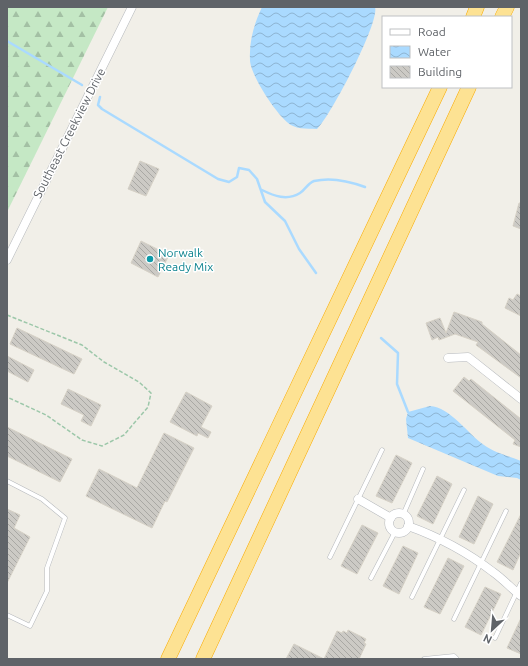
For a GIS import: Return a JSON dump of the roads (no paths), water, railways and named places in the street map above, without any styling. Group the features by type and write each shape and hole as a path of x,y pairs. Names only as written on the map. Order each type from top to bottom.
{"highway":[{"path":"472,16 477,7"},
{"path":"502,16 507,7"},
{"path":"168,659 440,88"},
{"path":"203,659 469,88"}],"street":[{"name":"Southeast Creekview Drive","path":"7,260 132,7"},
{"path":"448,358 468,357 521,399"},
{"path":"358,500 391,518"},
{"path":"397,514 403,515 408,519 408,526 403,532 395,532 389,526 391,518 397,514"},
{"path":"408,526 440,539 480,563 519,594"}],"lane":[{"path":"330,557 382,450"},
{"path":"403,515 423,469"},
{"path":"7,481 42,499 65,518 46,568 47,591 30,626 7,615"},
{"path":"412,598 464,490"},
{"path":"454,619 506,511"},
{"path":"371,578 395,532"},
{"path":"495,638 519,594 521,583"},
{"path":"424,659 445,656 454,656 457,659"}],"water":[{"path":"262,7 375,7 370,31 353,69 332,107 317,129 299,128 287,122 267,97 255,76 251,67 250,46 254,26"},
{"path":"430,406 445,411 452,416 488,448 521,461 521,480 517,478 498,476 408,438 406,419 408,412"}],"waterway":[{"path":"7,41 82,85"},
{"path":"100,97 98,105 102,109 218,179 229,182 237,177 239,168 249,170 257,179 265,202 285,221 299,249 316,273"},
{"path":"262,190 276,196 290,197 300,193 314,181 327,179 346,181 365,187"},
{"path":"381,338 398,353 397,384 408,412"}],"place":[{"name":"Norwalk Ready Mix","path":"150,259"}]}
